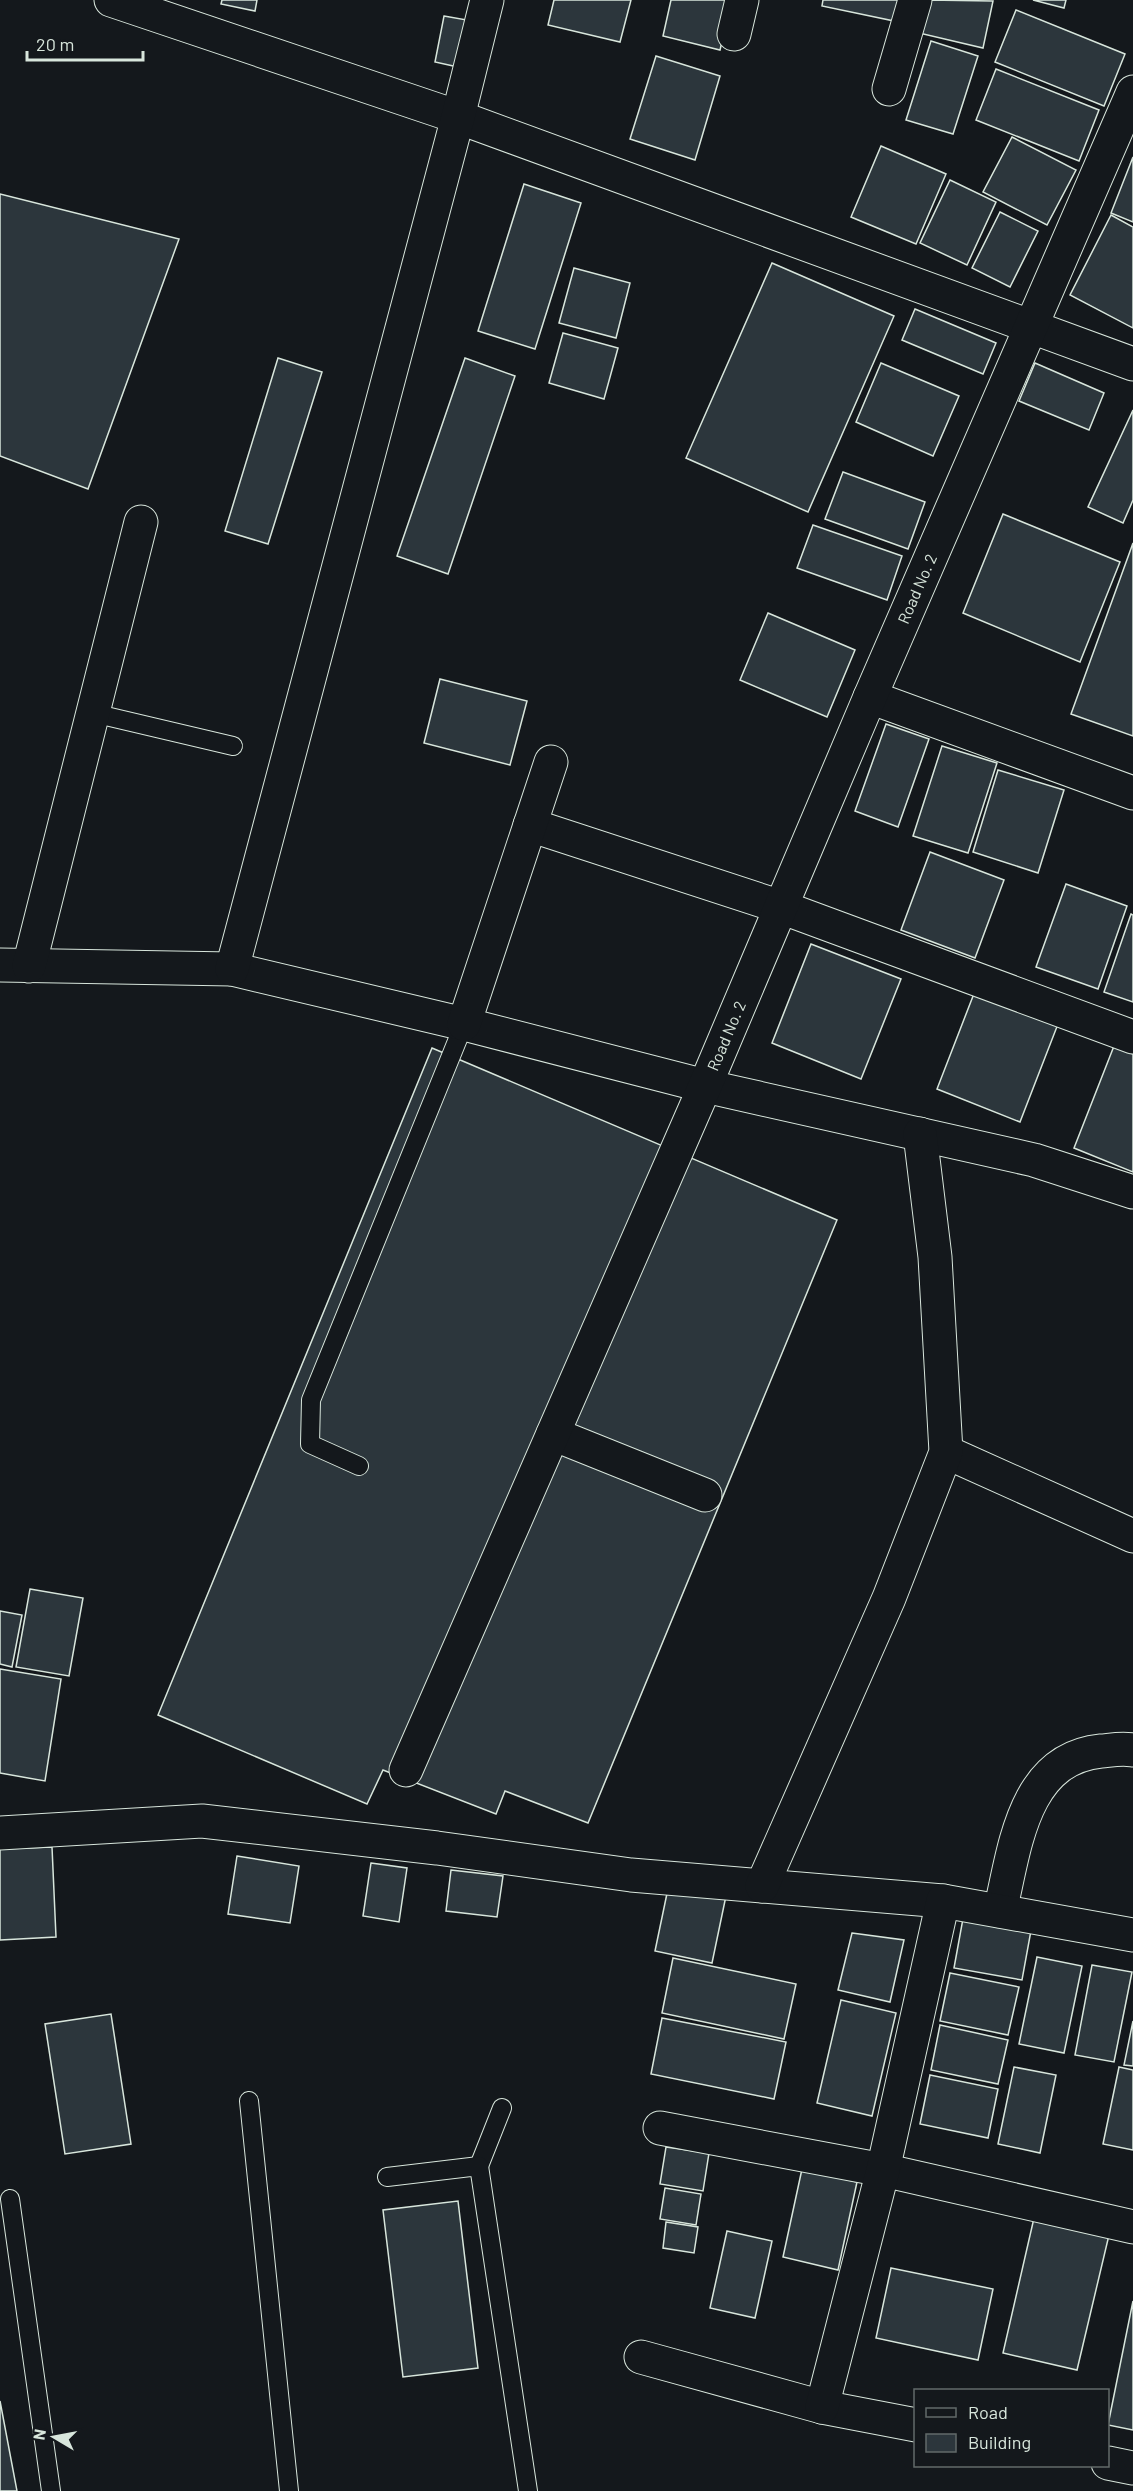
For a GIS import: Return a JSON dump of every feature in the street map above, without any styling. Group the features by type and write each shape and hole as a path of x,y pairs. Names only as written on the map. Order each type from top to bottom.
{"street":[{"path":"111,0 458,117 1133,364"},
{"path":"232,969 487,0"},
{"path":"734,34 742,0"},
{"path":"889,89 915,0"},
{"name":"Road No. 2","path":"406,1770 705,1086 1030,326 1131,101"},
{"path":"141,522 93,713 15,965 232,969 464,1024 705,1086 1034,1160 1133,1192"},
{"path":"870,697 1133,793"},
{"path":"464,1024 551,762"},
{"path":"530,825 781,907 1133,1037"},
{"path":"762,1886 889,1598 946,1452 935,1257 920,1134"},
{"path":"553,1434 705,1495"},
{"path":"946,1452 1133,1536"},
{"path":"1000,1911 1023,1816 1040,1785 1059,1766 1086,1753 1133,1750"},
{"path":"0,1833 202,1821 437,1848 631,1875 943,1901 1133,1935"},
{"path":"822,2407 883,2170 943,1901"},
{"path":"660,2128 883,2170 1133,2227"},
{"path":"641,2357 822,2407 914,2425"},
{"path":"1109,2463 1133,2468"}],"lane":[{"path":"93,713 233,746"},
{"path":"359,1466 310,1444 311,1400 464,1024"},
{"path":"249,2101 289,2491"},
{"path":"502,2108 479,2166 528,2491"},
{"path":"387,2177 479,2166"},
{"path":"10,2199 51,2491"}],"building":[{"path":"222,0 257,0 255,11 221,4"},
{"path":"554,0 631,0 620,42 548,25"},
{"path":"671,0 732,0 720,50 663,36"},
{"path":"823,0 904,0 899,22 822,6"},
{"path":"927,0 993,1 983,48 919,33"},
{"path":"1033,0 1066,0 1064,8"},
{"path":"1016,10 1125,54 1104,106 995,62"},
{"path":"444,16 467,20 458,67 435,62"},
{"path":"931,41 978,56 953,134 906,120"},
{"path":"656,56 720,76 695,160 630,139"},
{"path":"996,69 1099,110 1079,161 976,120"},
{"path":"1012,137 1076,170 1047,225 983,192"},
{"path":"881,146 946,174 916,244 851,217"},
{"path":"1133,157 1133,222 1111,213"},
{"path":"950,180 996,202 967,265 920,243"},
{"path":"524,184 581,203 535,349 478,331"},
{"path":"0,194 179,239 88,489 0,456"},
{"path":"1000,212 1038,231 1010,287 972,268"},
{"path":"1111,215 1133,227 1133,328 1070,295"},
{"path":"772,263 894,316 808,512 686,458"},
{"path":"574,268 630,283 616,338 559,323"},
{"path":"915,309 996,343 983,374 902,340"},
{"path":"563,333 618,348 604,399 549,383"},
{"path":"278,358 322,372 268,544 225,531"},
{"path":"465,358 515,376 448,574 397,556"},
{"path":"881,363 959,396 933,456 856,422"},
{"path":"1035,363 1104,393 1089,430 1019,401"},
{"path":"1133,410 1133,500 1123,523 1088,507"},
{"path":"843,472 925,502 908,549 825,519"},
{"path":"1003,514 1120,562 1080,662 963,613"},
{"path":"813,525 902,556 887,600 797,568"},
{"path":"1133,543 1133,736 1071,714"},
{"path":"768,613 855,650 827,717 740,680"},
{"path":"440,679 527,701 510,765 424,743"},
{"path":"886,724 929,739 898,827 855,811"},
{"path":"942,746 997,763 968,853 913,836"},
{"path":"998,770 1064,790 1038,873 973,852"},
{"path":"930,852 1004,880 975,958 901,930"},
{"path":"1066,884 1127,906 1098,989 1036,967"},
{"path":"1131,914 1133,915 1133,1002 1104,992"},
{"path":"811,944 901,979 861,1079 772,1043"},
{"path":"975,991 1058,1024 1020,1122 937,1089"},
{"path":"1114,1046 1133,1054 1133,1172 1074,1148"},
{"path":"432,1048 837,1220 588,1823 505,1791 496,1814 383,1770 367,1804 158,1715"},
{"path":"30,1589 83,1598 69,1676 16,1667"},
{"path":"0,1611 22,1615 12,1667 0,1664"},
{"path":"0,1669 61,1679 45,1781 0,1773"},
{"path":"52,1847 56,1937 0,1940 0,1849"},
{"path":"237,1856 299,1866 290,1923 228,1914"},
{"path":"371,1863 407,1868 399,1922 363,1916"},
{"path":"451,1870 503,1876 497,1917 446,1911"},
{"path":"670,1879 727,1891 712,1963 655,1951"},
{"path":"964,1913 1032,1925 1022,1980 954,1968"},
{"path":"852,1933 904,1940 890,2002 838,1990"},
{"path":"1037,1957 1082,1966 1064,2053 1019,2044"},
{"path":"673,1958 796,1984 784,2039 662,2013"},
{"path":"1092,1965 1132,1972 1114,2062 1075,2055"},
{"path":"950,1973 1019,1987 1008,2035 940,2021"},
{"path":"841,2000 896,2013 872,2116 817,2103"},
{"path":"111,2014 131,2144 65,2154 45,2024"},
{"path":"662,2018 786,2042 774,2099 651,2074"},
{"path":"1133,2021 1133,2066 1124,2065"},
{"path":"940,2025 1008,2040 998,2084 931,2070"},
{"path":"1014,2067 1056,2075 1040,2153 998,2144"},
{"path":"1119,2067 1133,2070 1133,2150 1103,2144"},
{"path":"930,2075 998,2089 988,2138 920,2124"},
{"path":"666,2147 709,2153 703,2191 660,2184"},
{"path":"802,2169 857,2182 838,2270 783,2257"},
{"path":"665,2188 701,2194 696,2225 660,2219"},
{"path":"458,2201 478,2368 403,2377 383,2210"},
{"path":"1034,2218 1109,2235 1077,2370 1003,2353"},
{"path":"666,2222 698,2227 694,2253 663,2248"},
{"path":"727,2231 772,2241 755,2318 710,2308"},
{"path":"891,2268 993,2289 978,2360 876,2338"},
{"path":"1133,2301 1133,2430 1109,2425"},
{"path":"0,2401 17,2491 0,2491"}]}
